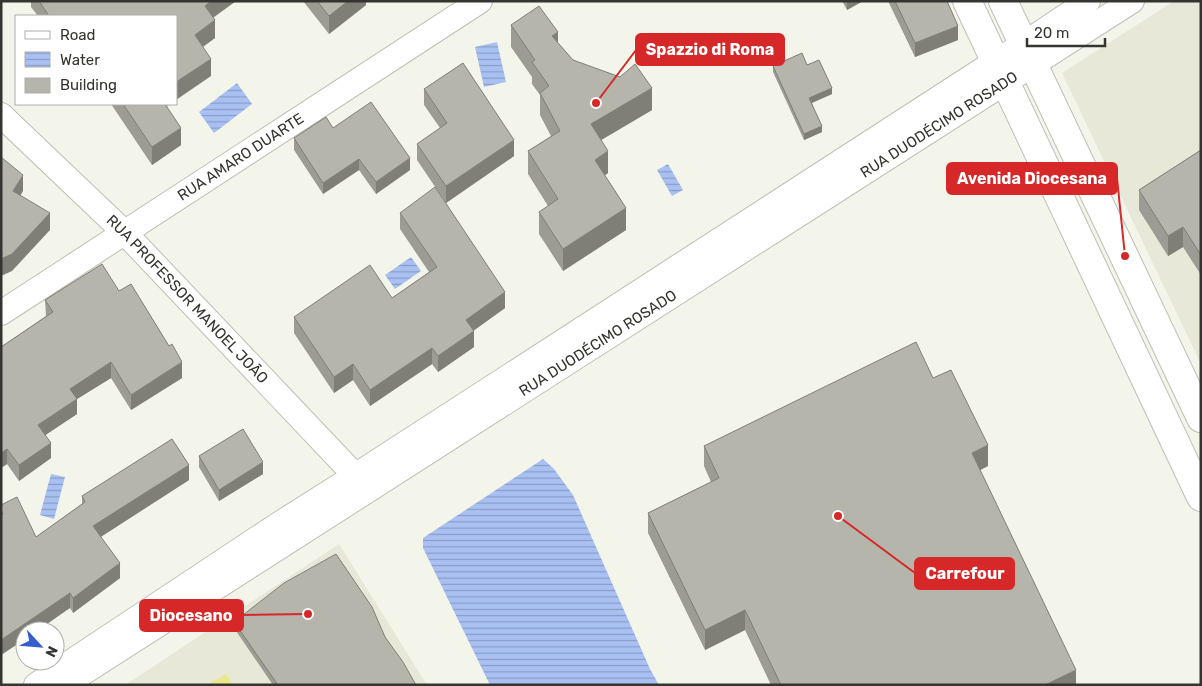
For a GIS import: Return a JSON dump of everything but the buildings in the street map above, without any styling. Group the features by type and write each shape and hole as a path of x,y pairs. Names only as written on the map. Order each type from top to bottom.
{"street":[{"name":"RUA AMARO DUARTE","path":"1,313 480,1"},
{"path":"967,1 1201,498"},
{"path":"1004,1 1201,418"},
{"name":"RUA DUODÉCIMO ROSADO","path":"1029,54 1088,1"},
{"name":"RUA DUODÉCIMO ROSADO","path":"64,685 362,483 1000,72 1029,54 1132,1"},
{"name":"RUA PROFESSOR MANOEL JOÃO","path":"1,116 125,233 362,483"},
{"name":"RUA DUODÉCIMO ROSADO","path":"36,685 279,524 362,483"}],"shaded area":[{"path":"1174,1 1201,1 1201,364 1062,73"},
{"path":"339,544 427,685 125,685"},
{"path":"226,674 233,685 207,685"}],"water":[{"path":"497,42 506,82 484,87 475,47"},
{"path":"237,83 252,104 214,133 199,112"},
{"path":"668,164 683,190 672,196 657,170"},
{"path":"411,257 421,271 395,289 385,275"},
{"path":"543,459 554,469 573,495 650,669 659,685 490,685 423,548 423,538"},
{"path":"51,474 65,477 54,519 40,515"}],"place":[{"name":"Spazzio di Roma","path":"596,103"},
{"name":"Avenida Diocesana","path":"1125,256"},
{"name":"Carrefour","path":"838,516"},
{"name":"Diocesano","path":"308,614"}]}
